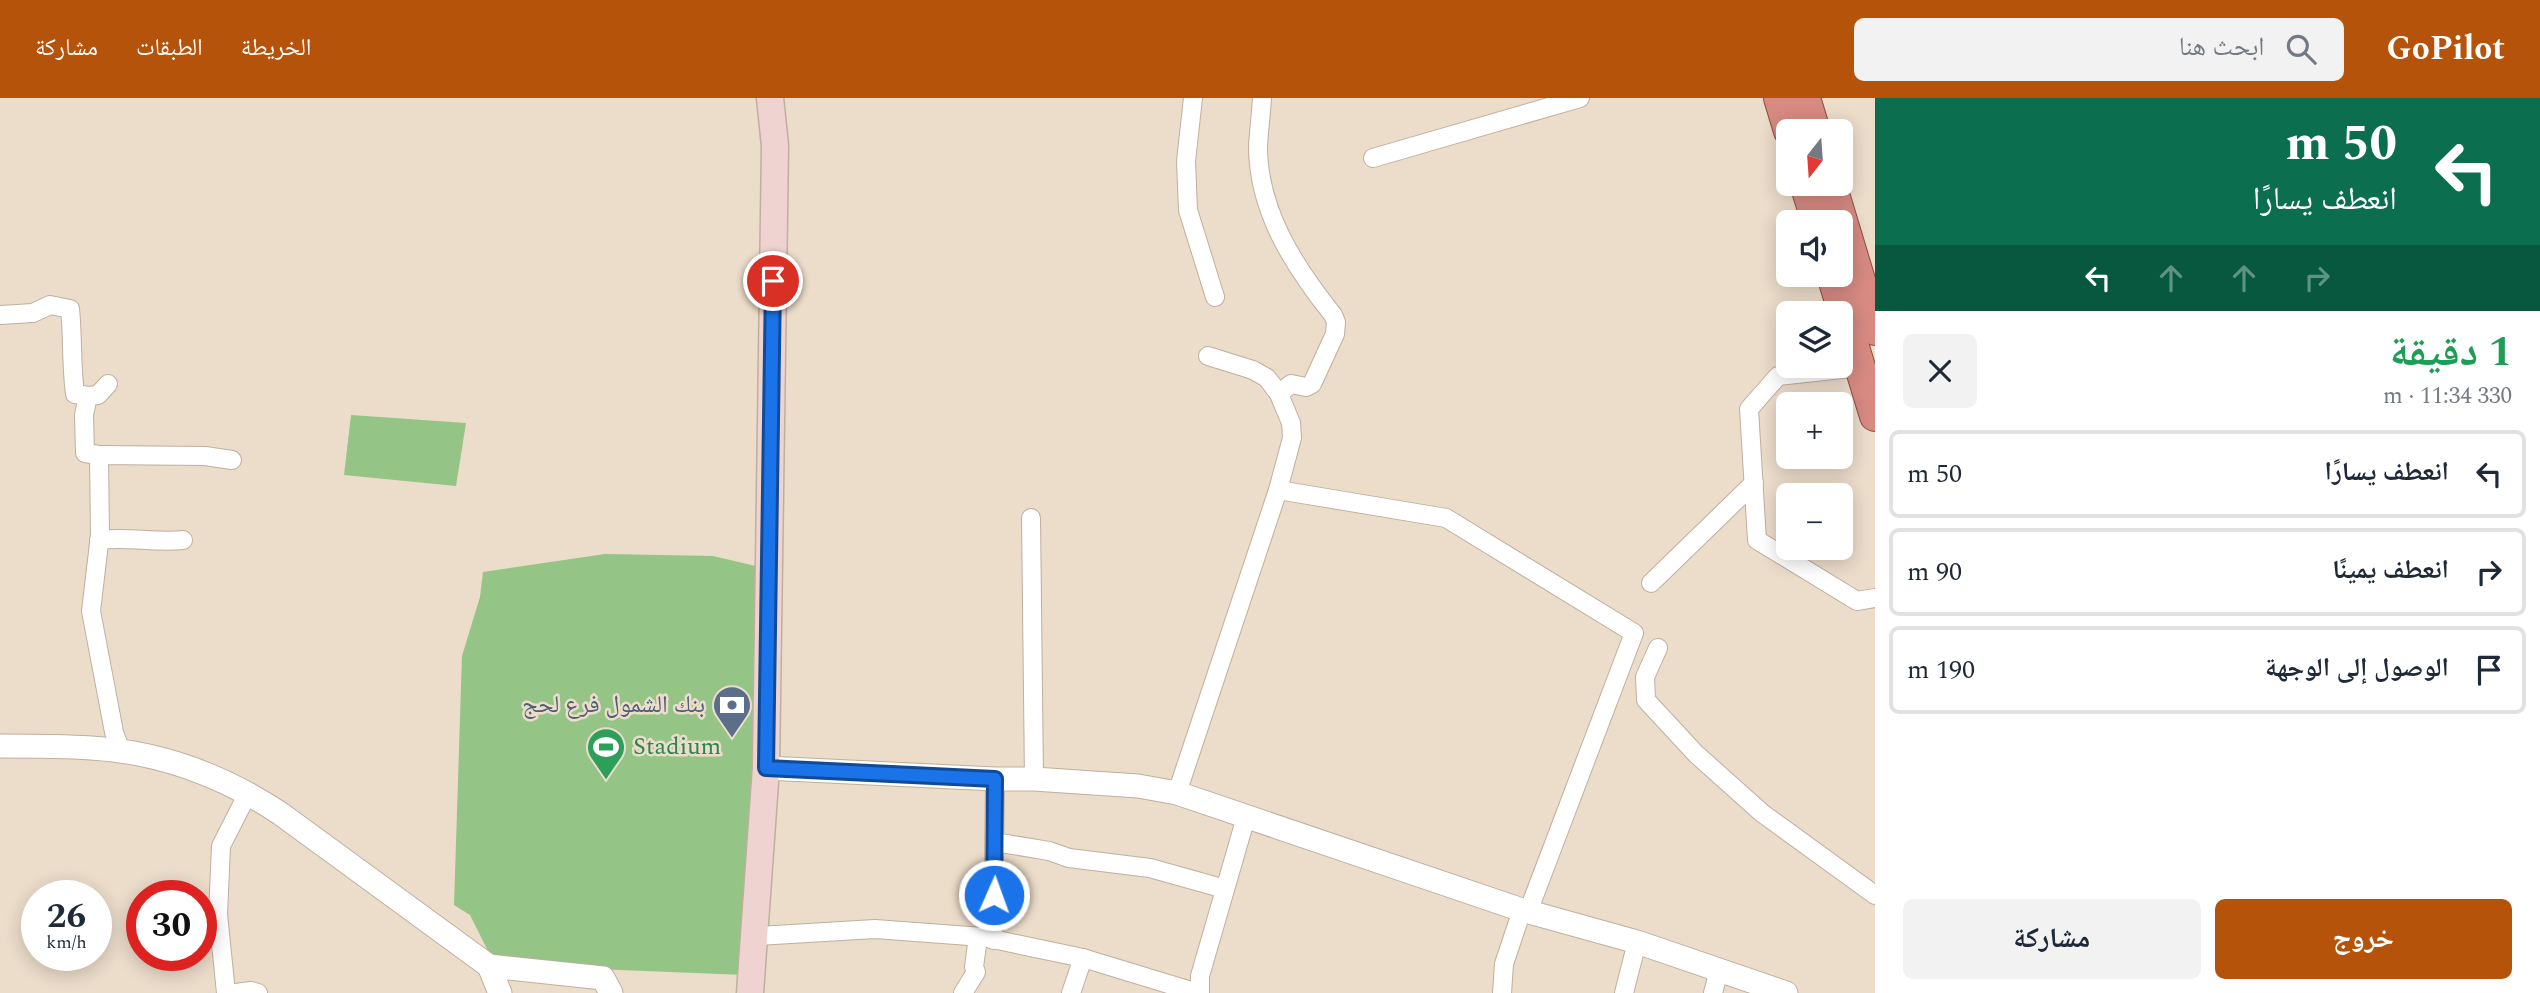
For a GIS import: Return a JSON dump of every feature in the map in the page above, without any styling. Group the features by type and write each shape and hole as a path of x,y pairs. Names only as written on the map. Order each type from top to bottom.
{"highway":[{"path":"1779,98 1785,119"},
{"path":"1805,98 1811,119"},
{"path":"1835,196 1875,330"},
{"path":"1836,287 1875,416"}],"main road":[{"path":"750,993 766,768 775,146 770,98"},
{"path":"775,146 782,98"}],"street":[{"path":"1193,98 1186,161 1188,210 1215,297"},
{"path":"1262,98 1258,148 1261,179 1269,210 1281,240 1333,315 1336,328 1312,384 1306,387 1291,384 1279,394"},
{"path":"1373,158 1580,98"},
{"path":"0,315 33,313 50,305 70,309 75,394 98,395 108,384"},
{"path":"1177,793 1278,490 1292,438 1291,424 1273,383 1261,373 1208,356"},
{"path":"1860,367 1778,376 1749,409 1757,540 1857,601 1875,598"},
{"path":"88,396 84,415 85,453 205,456 232,460"},
{"path":"99,455 99,540 91,611 114,732 121,752"},
{"path":"1651,583 1754,483"},
{"path":"1278,490 1446,518 1634,634 1504,964 1502,993"},
{"path":"1031,518 1034,779"},
{"path":"99,540 183,540"},
{"path":"1658,648 1645,677 1646,700 1696,754 1762,813 1875,895"},
{"path":"0,746 93,748 151,757 186,767 248,793 395,895 489,966 603,978 611,993"},
{"path":"766,768 1034,779 1138,786 1177,793 1525,911 1637,942 1786,993"},
{"path":"963,993 976,972 974,967 986,938 995,842 995,779"},
{"path":"226,993 218,914 221,846 248,793"},
{"path":"756,936 875,929 986,938 1083,958 1199,993 1200,976 1246,817"},
{"path":"995,842 1049,850 1069,858 1150,867 1225,889"},
{"path":"1625,993 1637,942"},
{"path":"1071,993 1083,958"},
{"path":"489,966 499,993"},
{"path":"1713,993 1719,970"},
{"path":"236,993 258,993"}],"green space":[{"path":"351,415 466,423 456,486 344,475"},
{"name":"Stadium","path":"605,554 713,556 764,568 745,975 495,965 470,915 454,905 462,656 480,597 483,572"}],"place":[{"name":"بنك الشمول فرع لحج","path":"732,739"},
{"name":"Stadium","path":"606,781"}],"route":[{"path":"773,281 766,768 995,779 994,895"}]}
